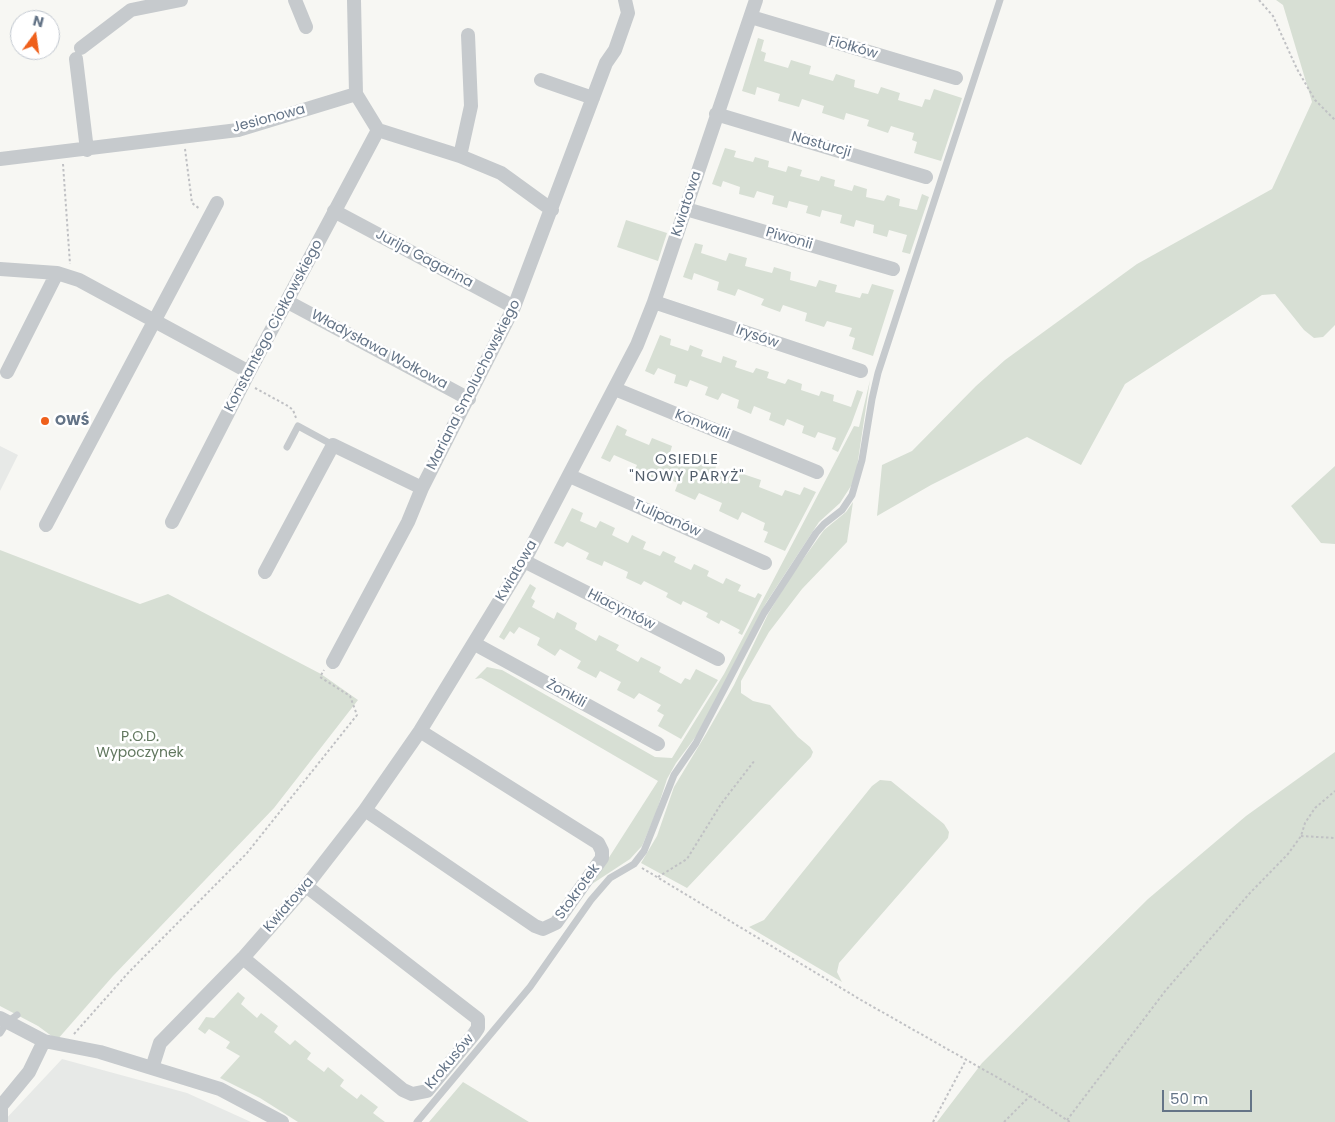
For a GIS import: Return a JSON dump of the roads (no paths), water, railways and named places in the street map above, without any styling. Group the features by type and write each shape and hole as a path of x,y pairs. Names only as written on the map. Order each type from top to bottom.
{"street":[{"path":"87,150 78,54 131,10 181,0"},
{"path":"295,0 306,27"},
{"path":"354,0 356,94 378,130 460,156 501,174 552,210"},
{"name":"Kwiatowa","path":"152,1068 160,1043 243,958 306,886 365,810 420,731 475,644 524,561 638,345 756,0"},
{"name":"Mariana Smoluchowskiego","path":"333,662 408,522 422,488 514,308 606,63 615,50 626,7"},
{"name":"Fiołków","path":"751,17 956,78"},
{"path":"460,156 471,106 468,35"},
{"path":"541,80 593,98"},
{"name":"Jesionowa","path":"0,159 87,150 238,130 356,94"},
{"name":"Nasturcji","path":"716,114 926,176"},
{"name":"Konstantego Ciołkowskiego","path":"172,522 246,377 288,302 378,130"},
{"path":"46,525 214,209"},
{"name":"Piwonii","path":"686,209 893,269"},
{"name":"Jurija Gagarina","path":"334,211 514,308"},
{"path":"0,269 62,274 89,285 155,321 246,377"},
{"path":"7,372 62,274"},
{"name":"Władysława Wołkowa","path":"288,302 469,399"},
{"name":"Irysów","path":"654,302 861,371"},
{"name":"Konwalii","path":"615,390 817,472"},
{"path":"266,572 334,445 422,488"},
{"name":"Tulipanów","path":"570,476 765,563"},
{"name":"Hiacyntów","path":"524,561 718,659"},
{"name":"Żonkili","path":"475,644 658,744"},
{"name":"Stokrotek","path":"365,810 543,930 556,923 597,866 602,858 602,851 598,843 420,731"},
{"name":"Krokusów","path":"243,958 403,1090 412,1094 427,1091 474,1034 478,1028 478,1020 306,886"},
{"path":"6,1022 44,1042 64,1045 152,1068 220,1089 282,1122"},
{"path":"1,1122 1,1106 29,1072 44,1042"}],"lane":[{"path":"417,1122 530,987 591,900 610,878 634,864 644,851 674,775 696,743 764,613 816,533 842,510 852,495 862,460 878,373 1000,0"},
{"path":"287,447 298,426 334,445"}],"place":[{"name":"OWŚ","path":"45,421"}],"district":[{"name":"OSIEDLE \"NOWY PARYŻ\"","path":"687,468"}],"park label":[{"name":"P.O.D. Wypoczynek","path":"140,746"}]}
